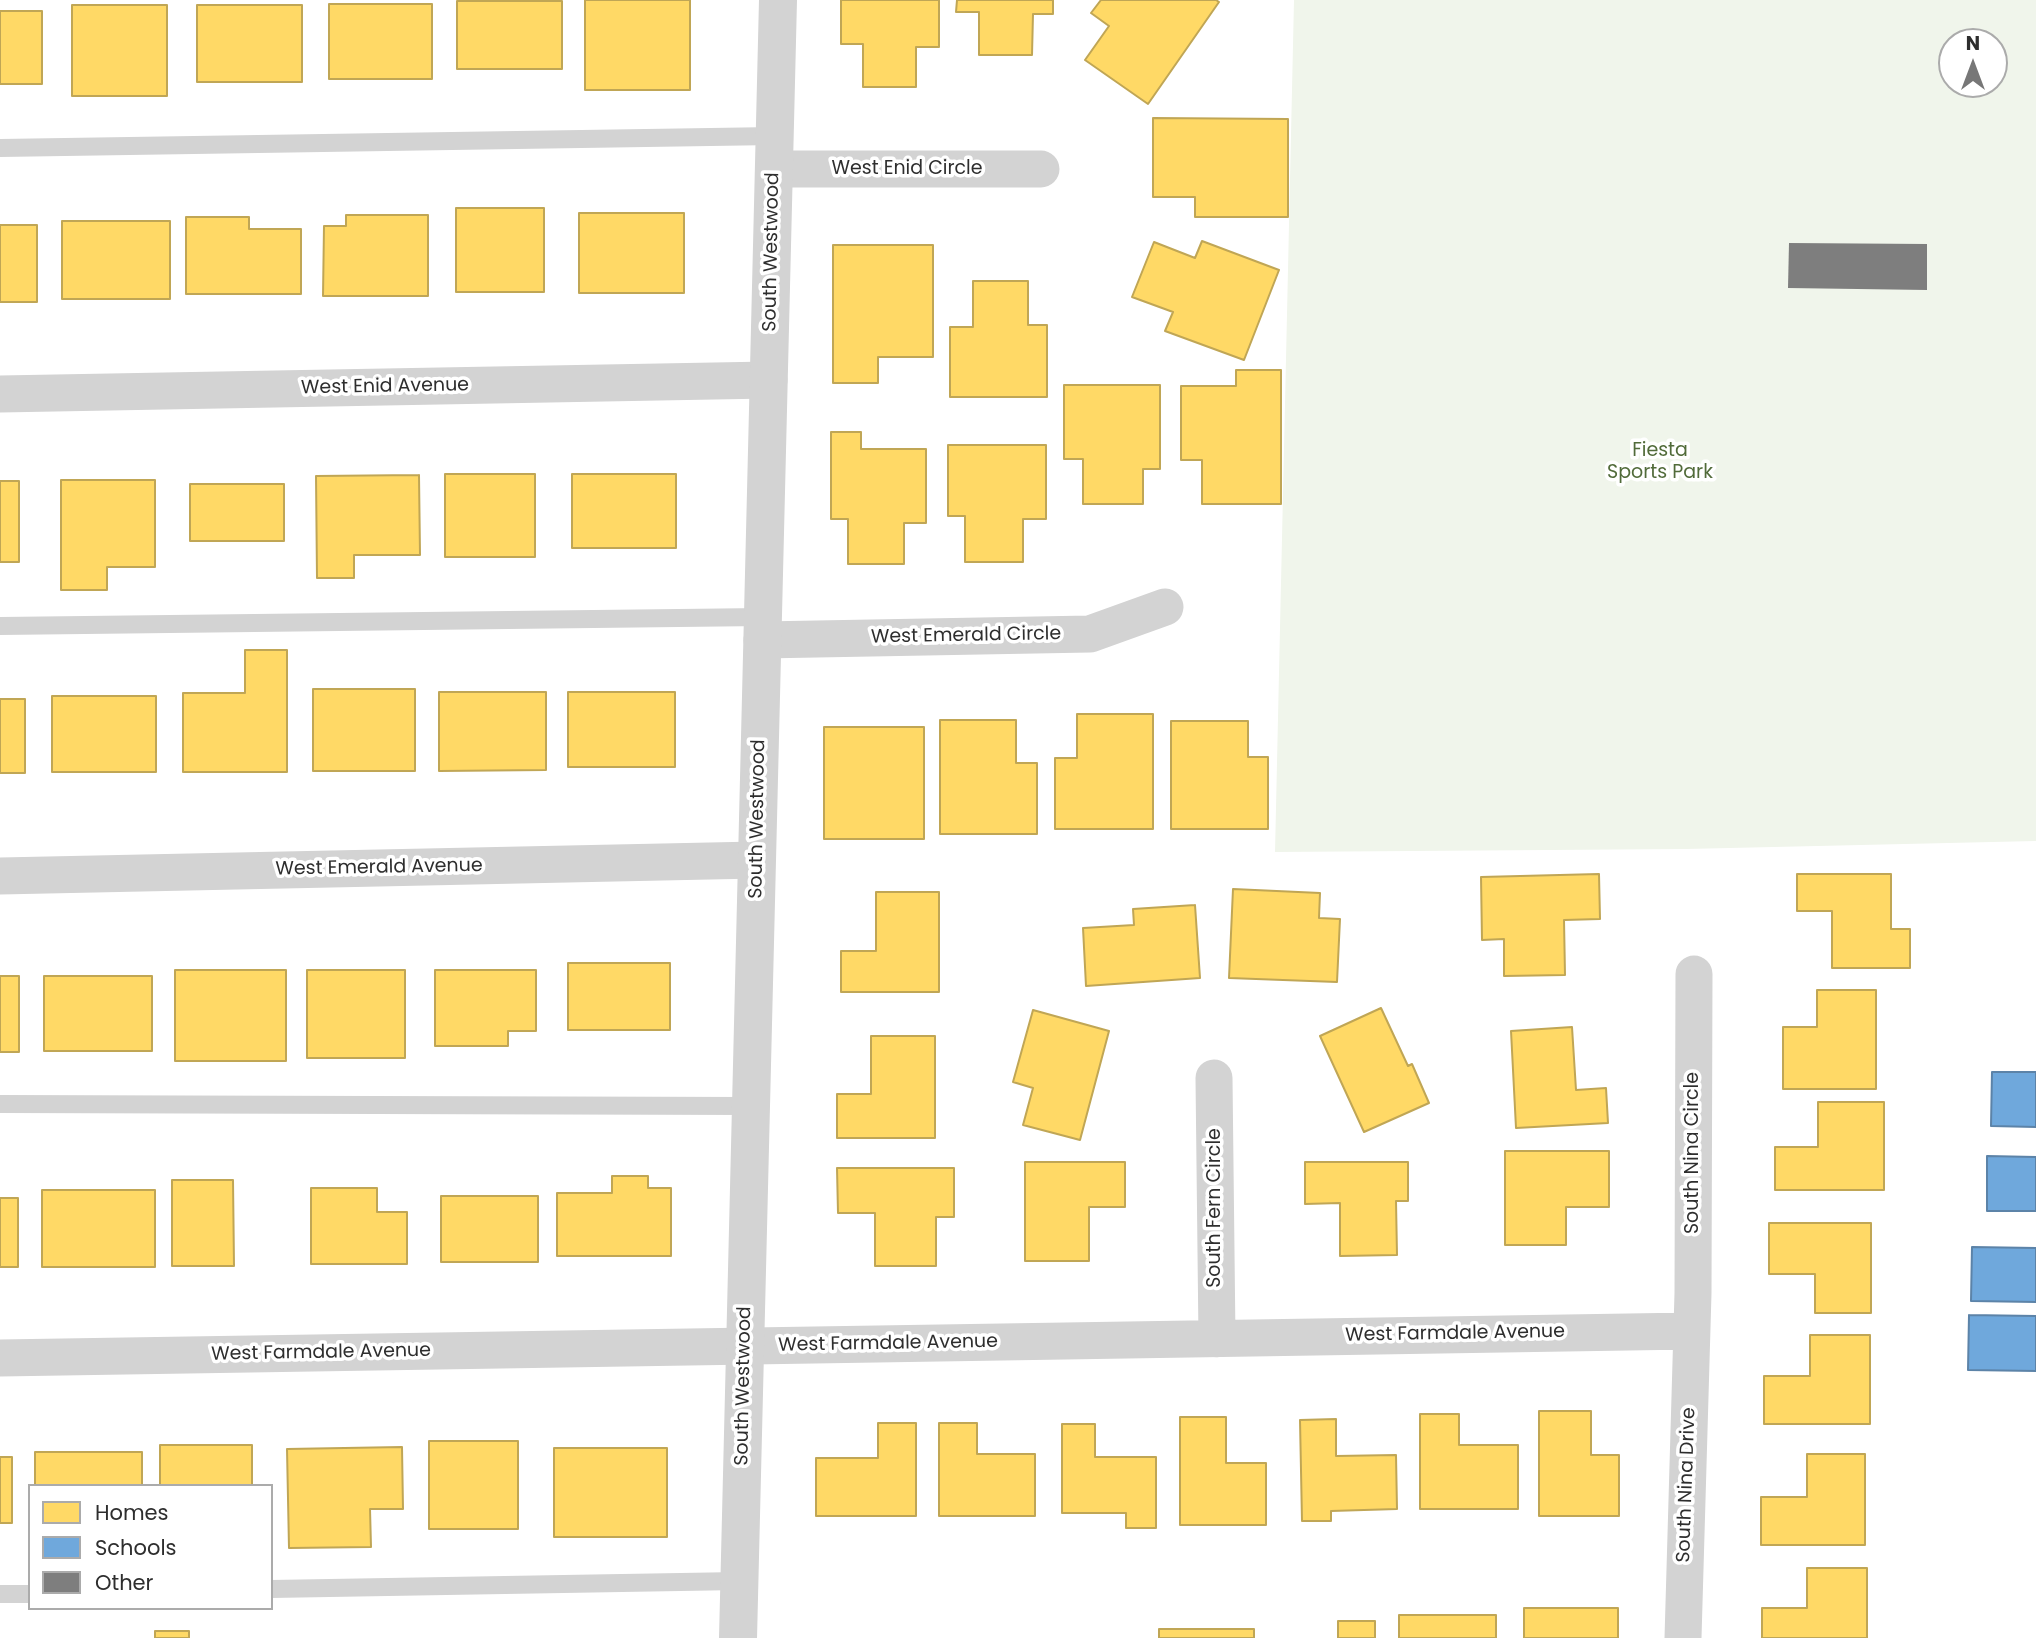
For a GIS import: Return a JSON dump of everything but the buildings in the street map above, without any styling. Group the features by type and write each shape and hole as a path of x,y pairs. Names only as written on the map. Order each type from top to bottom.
{"street":[{"name":"South Westwood","path":"738,1638 778,0"},
{"name":"West Enid Circle","path":"774,153 1041,169"},
{"name":"West Enid Avenue","path":"0,394 769,380"},
{"name":"West Emerald Circle","path":"762,628 1090,634 1165,607"},
{"name":"West Emerald Avenue","path":"0,876 757,860"},
{"name":"South Nina Circle","path":"1691,1331 1693,974"},
{"name":"South Fern Circle","path":"1214,1078 1217,1339"},
{"name":"West Farmdale Avenue","path":"0,1358 1691,1331"},
{"name":"South Nina Drive","path":"1683,1638 1691,1331"}],"lane":[{"path":"0,148 774,153"},
{"path":"0,626 762,628"},
{"path":"0,1104 751,1106"},
{"path":"273,1589 739,1581"},
{"path":"0,1594 28,1594"}],"green space":[{"name":"Fiesta Sports Park","path":"1294,0 2036,0 2036,841 1686,849 1275,852"}]}
